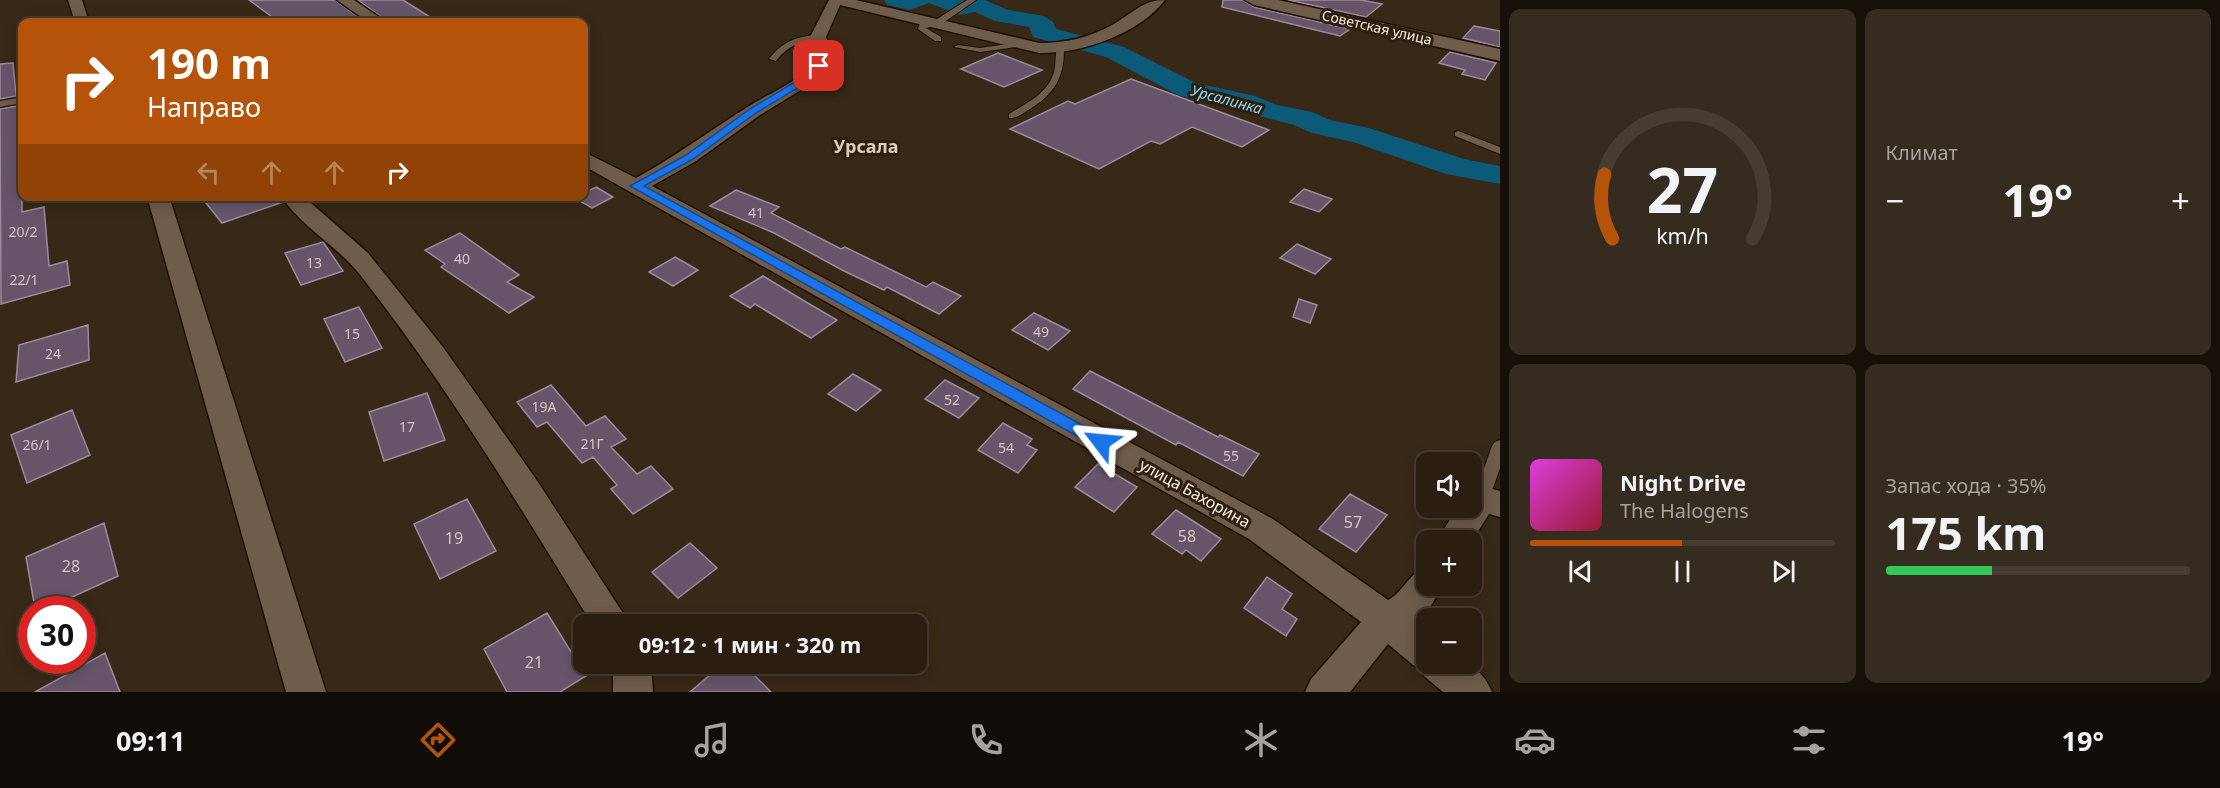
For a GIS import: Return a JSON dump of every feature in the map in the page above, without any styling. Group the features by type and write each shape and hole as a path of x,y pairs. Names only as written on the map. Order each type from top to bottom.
{"street":[{"path":"75,0 81,18"},
{"path":"344,0 372,18"},
{"path":"636,186 689,157 753,111 803,81 819,66 823,49 818,37 831,7 837,0 870,3 930,27 1060,50 1089,43 1113,31 1158,0"},
{"name":"Советская улица","path":"1254,0 1500,55"},
{"name":"улица Бахорина","path":"588,160 1261,529 1386,619 1416,644"},
{"path":"159,201 306,692"},
{"path":"296,201 365,265 415,328 516,474 606,614"},
{"path":"1463,530 1491,501"},
{"path":"1325,692 1386,619 1412,605 1418,596"},
{"path":"632,674 633,692"},
{"path":"1451,674 1472,692"}],"lane":[{"path":"930,27 972,0"},
{"path":"773,59 780,49 792,41 818,37"},
{"path":"958,47 980,50 1021,44"},
{"path":"1012,116 1052,90 1061,66 1060,50"},
{"path":"0,104 18,101"},
{"path":"1458,134 1500,151"},
{"path":"1491,501 1500,446"}],"building":[{"path":"249,0 335,0 360,18 274,18"},
{"path":"358,0 403,0 432,18 383,18"},
{"path":"1223,0 1243,0 1254,7 1350,29 1340,36 1222,7"},
{"path":"1288,0 1361,0 1382,4 1366,17"},
{"path":"1474,26 1500,31 1500,47 1463,38"},
{"path":"1450,52 1496,63 1485,80 1462,74 1465,70 1439,63"},
{"path":"998,53 1042,70 1004,87 961,69"},
{"path":"13,63 16,96 0,99 0,64"},
{"path":"1131,79 1269,130 1242,147 1192,127 1160,144 1151,141 1099,169 1010,129 1068,101 1075,104"},
{"path":"17,106 18,201 22,201 22,212 44,207 49,266 67,261 70,285 1,304 0,109"},
{"path":"596,187 613,197 592,208 580,201 588,201 588,191"},
{"path":"1304,189 1332,199 1319,212 1290,202"},
{"path":"736,190 779,207 771,213 841,249 845,247 926,287 933,282 961,296 939,314 887,287 884,290 844,271 774,233 710,206"},
{"path":"212,201 283,202 222,223 206,203"},
{"path":"460,233 519,275 507,282 534,297 509,313 441,267 445,264 425,250"},
{"path":"323,242 343,271 301,285 285,253"},
{"path":"1297,244 1331,259 1315,274 1280,258"},
{"path":"675,257 698,270 673,286 649,272"},
{"path":"763,276 837,320 811,338 755,304 750,308 730,296"},
{"path":"1299,299 1317,305 1310,323 1293,317"},
{"path":"359,307 382,348 345,362 324,319"},
{"path":"1034,313 1070,331 1048,350 1012,330"},
{"path":"88,325 89,360 16,382 19,345"},
{"path":"1090,371 1218,437 1220,435 1259,454 1243,476 1178,442 1176,445 1073,389"},
{"path":"853,374 881,390 856,411 828,394"},
{"path":"945,380 979,398 959,418 925,399"},
{"path":"551,385 586,426 605,416 626,439 611,447 637,474 651,466 673,489 633,514 611,489 617,485 593,457 582,463 547,422 537,427 517,402"},
{"path":"427,393 445,440 384,461 369,412"},
{"path":"72,410 90,455 27,483 11,435"},
{"path":"1003,423 1032,439 1027,445 1037,450 1018,473 978,450"},
{"path":"1098,464 1137,487 1114,512 1075,487"},
{"path":"1350,494 1387,515 1356,552 1319,529"},
{"path":"467,499 496,551 440,579 414,524"},
{"path":"1176,510 1221,539 1201,561 1186,550 1182,554 1152,534"},
{"path":"104,523 118,576 74,596 33,596 26,557"},
{"path":"690,543 717,568 678,598 652,572"},
{"path":"1267,577 1292,594 1282,609 1297,619 1286,636 1244,608"},
{"path":"547,613 573,655 573,674 586,676 560,692 507,692 484,649"},
{"path":"105,653 120,692 35,692 67,674 96,674 96,658"},
{"path":"711,674 753,674 771,692 690,692"}],"waterway":[{"name":"Урсалинка","path":"895,0 910,3 920,0"},
{"name":"Урсалинка","path":"938,0 952,1 960,8 978,5 1003,16 1036,21 1045,27 1041,32 1115,52 1187,89 1222,99 1245,102 1270,112 1302,118 1322,127 1359,134 1457,167 1500,175"}],"district":[{"name":"Урсала","path":"866,146"}],"route":[{"path":"819,66 803,81 753,111 689,157 636,186 1101,442"}]}
